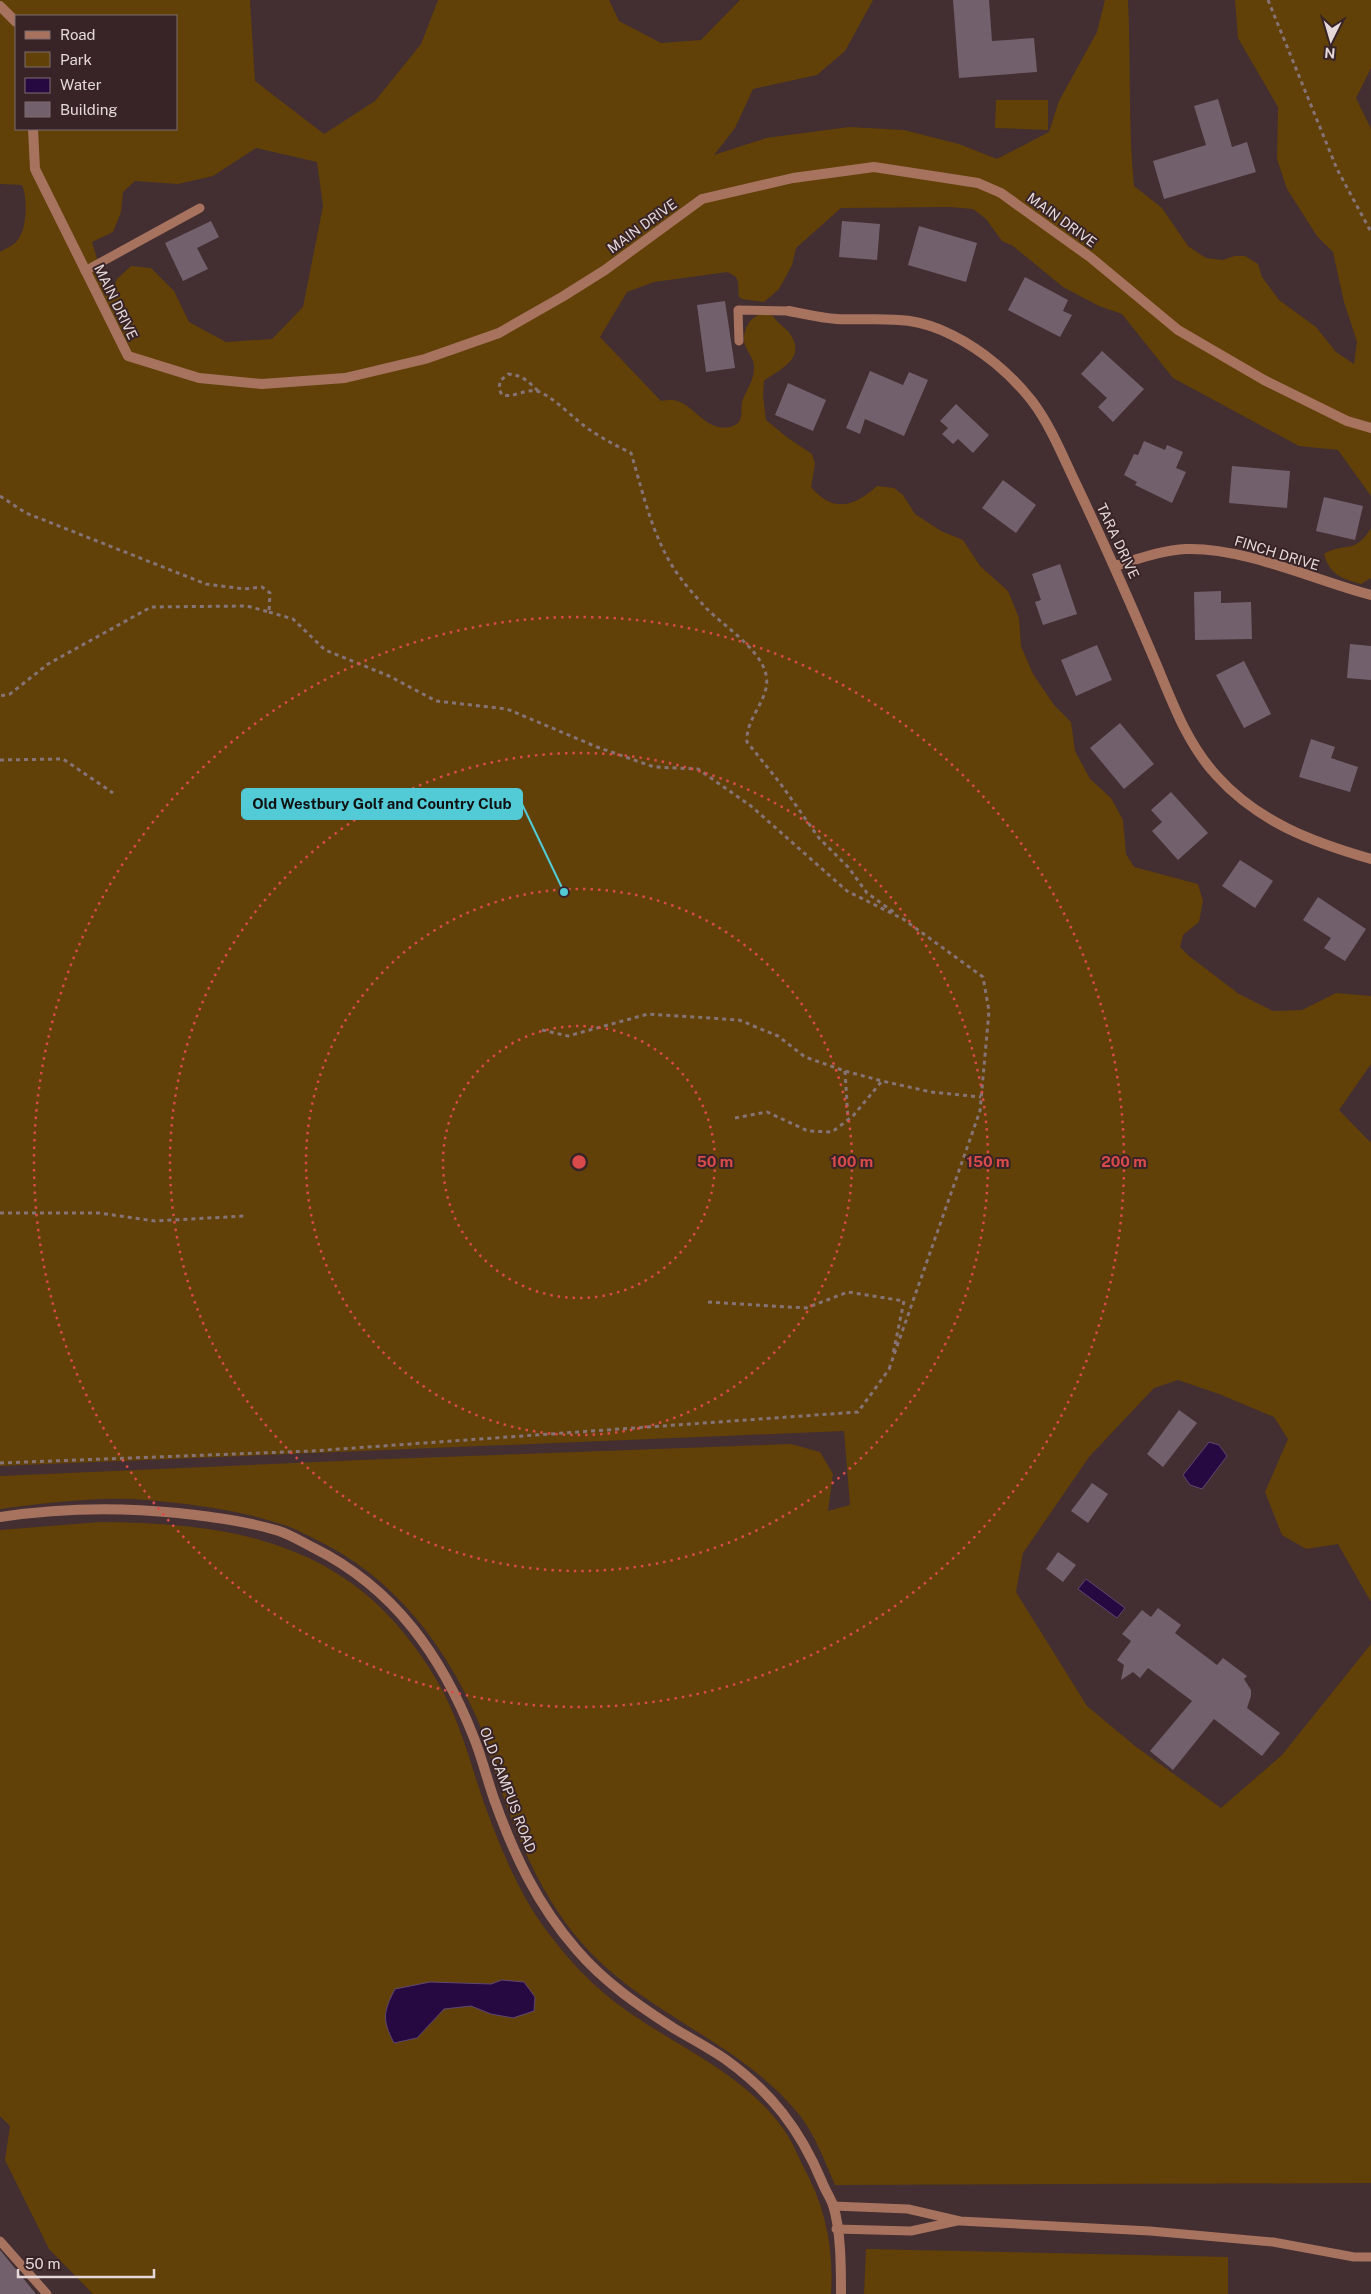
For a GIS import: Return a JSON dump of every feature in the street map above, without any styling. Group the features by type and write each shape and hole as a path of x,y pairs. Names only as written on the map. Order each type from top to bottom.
{"street":[{"path":"0,6 15,21"},
{"name":"MAIN DRIVE","path":"33,130 35,169 128,356 199,378 253,383 345,378 425,359 498,333 605,270 702,199 793,178 874,167 978,183 1001,193 1090,257 1178,330 1264,380 1347,421 1371,428"},
{"name":"TARA DRIVE","path":"789,311 834,319 893,318 913,321 952,335 985,356 1015,382 1040,412 1115,566 1186,736 1216,775 1253,809 1297,834 1371,859"},
{"name":"FINCH DRIVE","path":"1115,566 1169,551 1209,550 1243,556 1371,595"},
{"name":"OLD CAMPUS ROAD","path":"0,1517 31,1512 105,1509 145,1510 237,1520 283,1532 335,1558 370,1582 426,1644 448,1679 474,1738 516,1854 538,1900 556,1927 586,1961 613,1987 673,2028 724,2058 764,2090 793,2125 810,2154 833,2206 841,2262 841,2294"}],"lane":[{"path":"85,271 200,208"},
{"path":"739,341 738,310 789,311"},
{"path":"833,2206 908,2209 960,2221 1150,2231 1274,2242 1354,2257 1371,2257"},
{"path":"836,2229 911,2231 960,2221"},
{"path":"0,2241 47,2294"}],"path":[{"path":"1268,0 1337,169 1371,232"},
{"path":"0,1463 312,1452 858,1412 890,1369 980,1111 989,1011 983,977 867,893 848,867 819,838 747,742 746,735 753,714 762,700 767,685 765,671 757,656 706,607 679,576 658,542 631,453 589,430 557,403 538,391 527,380 517,375 508,374 500,381 499,389 502,395 508,397 524,392 538,391"},
{"path":"0,496 26,513 206,584 244,590 262,587 270,593 268,612"},
{"path":"0,696 10,694 48,664 151,607 247,606 293,619 325,650 388,676 436,701 507,709 597,747 654,767 698,769 752,806 847,892 902,918"},
{"path":"0,760 63,759 113,793"},
{"path":"542,1030 568,1036 648,1014 739,1020 778,1036 805,1057 845,1071 932,1092 981,1096"},
{"path":"845,1071 848,1120"},
{"path":"735,1118 767,1112 808,1131 832,1132 848,1120 882,1081"},
{"path":"0,1213 100,1213 154,1221 245,1216"},
{"path":"708,1302 806,1308 848,1292 904,1301 890,1369"}],"green space":[{"path":"0,0 250,0 255,81 324,134 375,101 421,44 438,0 609,0 619,21 661,43 701,40 740,0 873,0 845,51 817,75 753,89 735,128 714,155 766,138 849,127 904,130 959,144 997,159 1049,132 1059,101 1097,32 1105,0 1128,0 1131,140 1134,186 1162,208 1188,246 1206,258 1222,260 1235,256 1245,256 1258,264 1262,277 1279,300 1316,327 1336,352 1354,364 1357,342 1344,302 1333,252 1317,236 1287,189 1277,159 1278,107 1238,38 1235,0 1371,0 1371,68 1356,98 1371,129 1371,496 1338,450 1299,446 1173,378 1122,314 1099,306 1063,287 1013,246 1002,241 986,219 973,209 949,207 841,208 796,248 792,265 784,280 778,290 764,302 739,297 737,279 727,272 654,282 627,292 600,337 661,401 673,400 680,402 710,424 725,428 737,424 741,418 743,399 753,376 754,363 744,343 746,327 757,315 768,314 774,317 790,334 795,345 795,352 788,364 764,381 763,396 766,420 812,454 815,464 811,487 827,501 835,504 844,504 860,499 877,486 894,488 903,495 915,514 941,531 963,540 980,566 1008,591 1019,618 1021,646 1033,674 1054,705 1071,722 1075,751 1090,779 1111,798 1123,820 1126,854 1134,867 1198,884 1203,901 1199,922 1183,935 1180,947 1239,994 1273,1011 1302,1010 1336,993 1371,996 1371,1064 1339,1110 1371,1143 1371,1602 1338,1544 1306,1549 1282,1535 1265,1492 1288,1439 1274,1417 1219,1394 1178,1380 1154,1388 1089,1457 1023,1553 1016,1592 1087,1706 1135,1746 1221,1808 1282,1755 1371,1644 1371,2183 835,2185 811,2133 801,2117 779,2092 727,2051 643,1996 617,1976 592,1954 562,1918 549,1898 517,1834 498,1782 487,1743 452,1669 435,1642 415,1617 369,1573 342,1554 293,1528 265,1519 215,1508 147,1500 111,1499 36,1504 0,1509 0,1476 791,1444 820,1452 833,1474 828,1511 850,1505 844,1431 0,1466 0,252 17,241 23,229 26,206 22,185 0,184","holes":["256,148 317,162 323,206 303,307 272,339 226,342 189,322 174,291 151,268 131,266 117,279 109,299 92,242 113,232 121,212 123,192 135,181 178,184 213,176"]},
{"path":"996,100 1048,100 1048,130 995,128"},
{"path":"1371,528 1371,578 1361,584 1337,575 1329,566 1324,554 1360,542"},
{"path":"100,1522 170,1525 238,1535 271,1543 303,1555 334,1572 363,1592 385,1612 424,1660 440,1686 459,1728 483,1800 505,1857 533,1911 562,1951 605,1994 627,2011 699,2056 745,2089 766,2108 787,2134 811,2181 822,2212 831,2260 831,2294 93,2294 49,2249 5,2160 10,2126 0,2116 0,1530","holes":["502,1980 491,2014 471,2006 444,2009 417,2038 394,2043 389,2033 430,1982 491,1984"]},
{"path":"866,2249 1228,2257 1228,2294 864,2294"}],"water":[{"path":"1209,1442 1219,1445 1227,1456 1202,1489 1190,1485 1183,1475"},
{"path":"1086,1579 1125,1608 1117,1618 1078,1589"},
{"path":"502,1980 524,1982 535,1997 534,2011 513,2018 491,2014 471,2006 444,2009 417,2038 394,2043 387,2028 386,2010 395,1989 430,1982 491,1984"}],"building":[{"path":"953,0 989,0 992,41 1034,38 1037,72 959,78"},
{"path":"1218,99 1232,147 1247,142 1256,172 1164,199 1153,161 1206,145 1194,106"},
{"path":"211,221 219,237 197,248 208,269 183,281 165,243"},
{"path":"842,221 880,224 877,260 839,257"},
{"path":"919,226 977,243 966,282 908,265"},
{"path":"1025,277 1068,300 1063,311 1072,315 1060,337 1008,310"},
{"path":"725,301 735,368 706,372 697,305"},
{"path":"1102,351 1144,389 1113,422 1098,407 1107,398 1081,374"},
{"path":"870,371 903,385 909,372 928,380 904,436 865,419 860,434 846,428"},
{"path":"788,383 826,400 813,431 775,415"},
{"path":"956,404 989,435 973,453 958,439 953,444 942,434 948,428 940,421"},
{"path":"1144,441 1165,450 1167,445 1183,452 1176,468 1186,472 1172,503 1135,485 1137,482 1124,475 1134,454 1138,455"},
{"path":"1232,466 1290,471 1287,508 1229,503"},
{"path":"1003,480 1036,505 1016,533 982,508"},
{"path":"1324,497 1363,506 1355,540 1316,531"},
{"path":"1060,564 1077,614 1043,625 1035,602 1041,600 1032,574"},
{"path":"1221,591 1221,603 1251,602 1252,639 1195,640 1194,592"},
{"path":"1350,644 1371,646 1371,680 1347,678"},
{"path":"1097,645 1112,680 1076,696 1061,660"},
{"path":"1244,661 1271,714 1244,728 1216,675"},
{"path":"1120,723 1154,764 1124,789 1090,748"},
{"path":"1311,739 1335,747 1331,758 1358,767 1350,792 1299,777"},
{"path":"1171,792 1208,833 1178,860 1152,831 1162,822 1151,810"},
{"path":"1240,860 1273,881 1255,908 1222,886"},
{"path":"1318,897 1366,929 1345,961 1324,948 1331,938 1303,920"},
{"path":"1179,1410 1197,1423 1163,1467 1147,1454"},
{"path":"1092,1483 1108,1494 1088,1523 1071,1511"},
{"path":"1058,1552 1076,1565 1063,1582 1046,1569"},
{"path":"1158,1608 1181,1625 1175,1633 1217,1665 1223,1658 1247,1676 1244,1679 1251,1690 1251,1696 1247,1708 1280,1733 1262,1756 1214,1719 1173,1770 1150,1751 1192,1701 1148,1668 1140,1678 1133,1672 1121,1680 1124,1665 1117,1660 1131,1641 1122,1634 1142,1610 1151,1617"},
{"path":"0,2250 5,2256 36,2294 0,2294"}],"place":[{"name":"Old Westbury Golf and Country Club","path":"564,892"}]}
